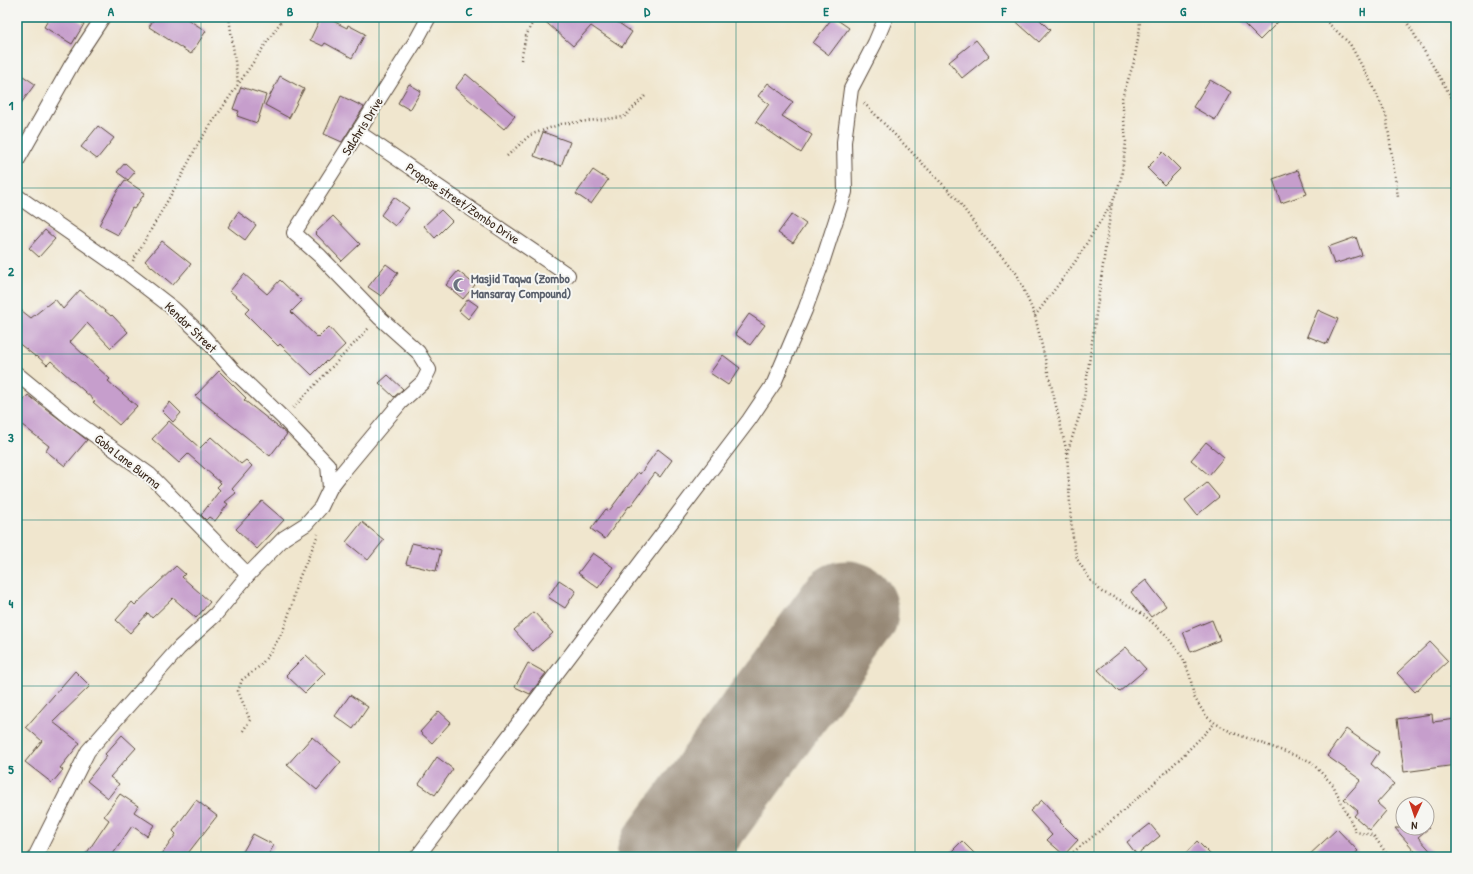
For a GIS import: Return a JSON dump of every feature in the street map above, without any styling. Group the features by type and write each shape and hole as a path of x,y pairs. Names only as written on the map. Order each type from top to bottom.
{"street":[{"path":"17,161 72,64 103,17"},
{"name":"Salchris Drive","path":"379,317 320,256 294,233 417,39 428,17"},
{"path":"417,857 749,420 774,383 805,310 845,192 844,142 851,89 875,44 886,17"},
{"name":"Propose street/Zombo Drive","path":"358,132 568,275"},
{"name":"Kendor Street","path":"17,196 126,272 174,308 204,337 231,368 283,418 328,465 330,488"},
{"path":"35,857 88,751 179,648 215,615 248,575 284,538 306,524 321,508 330,488 381,425 401,402 422,382 430,370 418,352 379,317"},
{"name":"Goba Lane Burma","path":"17,374 72,418 150,476 248,575"}],"path":[{"path":"229,17 238,83"},
{"path":"126,272 147,239 199,142 284,17"},
{"path":"521,60 526,36 535,17"},
{"path":"1035,316 1075,262 1112,201 1121,179 1126,142 1122,98 1134,62 1140,27 1139,17"},
{"path":"1322,17 1350,44 1373,86 1386,114 1398,197"},
{"path":"1404,17 1456,105"},
{"path":"851,89 956,198 982,234 1017,274 1035,316 1067,453 1070,521 1077,560 1091,581 1102,592 1120,600 1145,616 1165,634 1183,658 1190,676 1194,697 1206,716 1231,732 1310,761 1333,785 1356,832 1373,835 1389,857"},
{"path":"506,156 530,135 561,124 624,117 645,96"},
{"path":"1067,453 1083,405 1112,201"},
{"path":"283,418 379,317"},
{"path":"243,731 250,720 238,691 242,680 260,666 270,653 283,631 292,605 296,585 316,540 321,508"},
{"path":"1067,857 1113,820 1183,757 1215,723"}],"building":[{"path":"50,17 73,17 84,24 72,44 44,27"},
{"path":"155,17 184,17 206,31 191,54 149,27"},
{"path":"321,17 325,17 347,28 348,25 365,34 352,58 325,43 323,46 310,40"},
{"path":"540,17 610,17 632,32 622,47 591,26 573,46"},
{"path":"833,17 849,28 829,55 813,43"},
{"path":"1011,17 1037,17 1050,30 1039,42"},
{"path":"1237,17 1283,17 1260,40"},
{"path":"976,40 989,56 962,78 949,62"},
{"path":"17,72 35,84 17,109"},
{"path":"466,74 515,116 504,129 455,88"},
{"path":"280,76 304,89 289,118 265,105"},
{"path":"1210,80 1231,92 1215,120 1193,107"},
{"path":"768,83 793,102 782,116 812,135 801,153 756,122 769,104 758,96"},
{"path":"409,84 421,91 410,110 398,103"},
{"path":"241,87 266,95 257,123 237,116 239,111 233,109"},
{"path":"341,96 364,107 342,142 324,134"},
{"path":"98,126 114,138 97,159 81,147"},
{"path":"543,132 570,142 561,166 534,156"},
{"path":"1163,152 1180,169 1164,185 1147,168"},
{"path":"125,163 135,172 128,180 117,172"},
{"path":"593,170 608,180 591,204 576,194"},
{"path":"1298,170 1307,194 1281,203 1273,179"},
{"path":"125,180 145,193 134,209 132,208 118,235 99,225 116,193"},
{"path":"394,197 409,208 395,226 381,215"},
{"path":"441,210 452,221 435,238 424,226"},
{"path":"238,212 256,225 245,240 228,227"},
{"path":"792,214 806,224 793,243 778,233"},
{"path":"333,216 360,244 342,261 315,233"},
{"path":"45,230 55,239 39,257 29,248"},
{"path":"1356,237 1362,255 1334,264 1328,247"},
{"path":"162,241 191,264 173,285 145,261"},
{"path":"386,264 398,273 381,296 368,287"},
{"name":"Masjid Taqwa (Zombo Mansaray Compound)","path":"458,271 475,285 463,299 446,285"},
{"path":"244,274 267,294 280,280 302,301 291,312 318,338 329,327 345,345 312,375 280,344 278,346 245,313 250,308 230,291"},
{"path":"80,290 111,316 112,315 128,332 111,348 87,323 70,342 110,379 108,381 137,406 119,425 51,361 47,365 17,342 17,307 31,318 55,299 63,309"},
{"path":"468,299 478,306 468,319 459,311"},
{"path":"1318,310 1338,319 1327,344 1307,336"},
{"path":"749,314 765,325 750,345 735,334"},
{"path":"723,355 740,368 728,385 710,373"},
{"path":"219,371 246,398 244,400 287,434 270,456 195,396"},
{"path":"388,375 403,389 394,397 379,383"},
{"path":"28,395 87,440 65,466 46,451 49,446 17,421 17,409"},
{"path":"170,402 181,413 173,422 162,411"},
{"path":"169,421 200,448 211,437 241,464 246,460 252,466 232,489 236,493 225,502 228,504 215,521 209,517 206,520 201,515 220,490 217,487 221,483 188,454 179,463 152,439"},
{"path":"1206,442 1224,457 1209,475 1191,460"},
{"path":"658,449 672,460 660,477 655,473 605,539 591,529 606,509 609,511 638,472 640,474"},
{"path":"1207,483 1219,497 1197,515 1185,500"},
{"path":"262,501 284,520 257,549 236,529"},
{"path":"362,522 384,540 368,560 346,542"},
{"path":"412,543 441,550 436,571 406,564"},
{"path":"593,553 613,567 598,588 578,573"},
{"path":"176,566 185,574 182,577 210,602 196,618 173,598 152,618 148,613 130,633 116,620 132,602 135,605"},
{"path":"559,580 576,591 565,608 548,597"},
{"path":"1146,580 1166,606 1151,617 1131,592"},
{"path":"534,612 553,633 533,651 514,630"},
{"path":"1212,620 1220,640 1191,652 1183,632"},
{"path":"1430,642 1448,661 1415,692 1397,673"},
{"path":"1126,647 1146,669 1119,692 1098,670"},
{"path":"306,655 325,673 305,693 286,675"},
{"path":"528,663 546,673 530,694 515,687"},
{"path":"75,671 90,686 53,722 80,743 60,768 63,770 52,783 25,762 42,741 26,727"},
{"path":"350,695 368,707 353,729 335,716"},
{"path":"439,711 451,722 432,743 420,732"},
{"path":"1432,714 1433,722 1456,719 1456,765 1404,772 1397,719"},
{"path":"1346,729 1379,752 1371,764 1394,784 1377,803 1386,811 1370,830 1354,816 1358,811 1344,799 1361,780 1327,756"},
{"path":"122,735 136,748 110,777 119,784 108,798 87,781 107,756 105,754"},
{"path":"312,737 341,762 317,790 287,765"},
{"path":"437,757 453,769 435,795 419,784"},
{"path":"120,794 138,806 134,812 154,825 147,836 132,826 111,857 84,857 109,820 104,816"},
{"path":"196,800 217,816 185,857 160,857 176,834 173,831"},
{"path":"1042,800 1061,821 1060,822 1078,840 1064,855 1047,840 1052,835 1030,811"},
{"path":"1150,824 1160,836 1137,855 1127,842"},
{"path":"1337,829 1358,851 1351,857 1307,857"},
{"path":"253,834 274,845 267,857 240,857"},
{"path":"1402,836 1419,836 1418,837 1436,857 1420,857"},
{"path":"962,841 978,857 946,857"},
{"path":"1197,841 1213,857 1182,857"}],"runway":[{"path":"668,857 847,612"}],"place":[{"name":"Masjid Taqwa (Zombo Mansaray Compound)","path":"460,285"}]}
